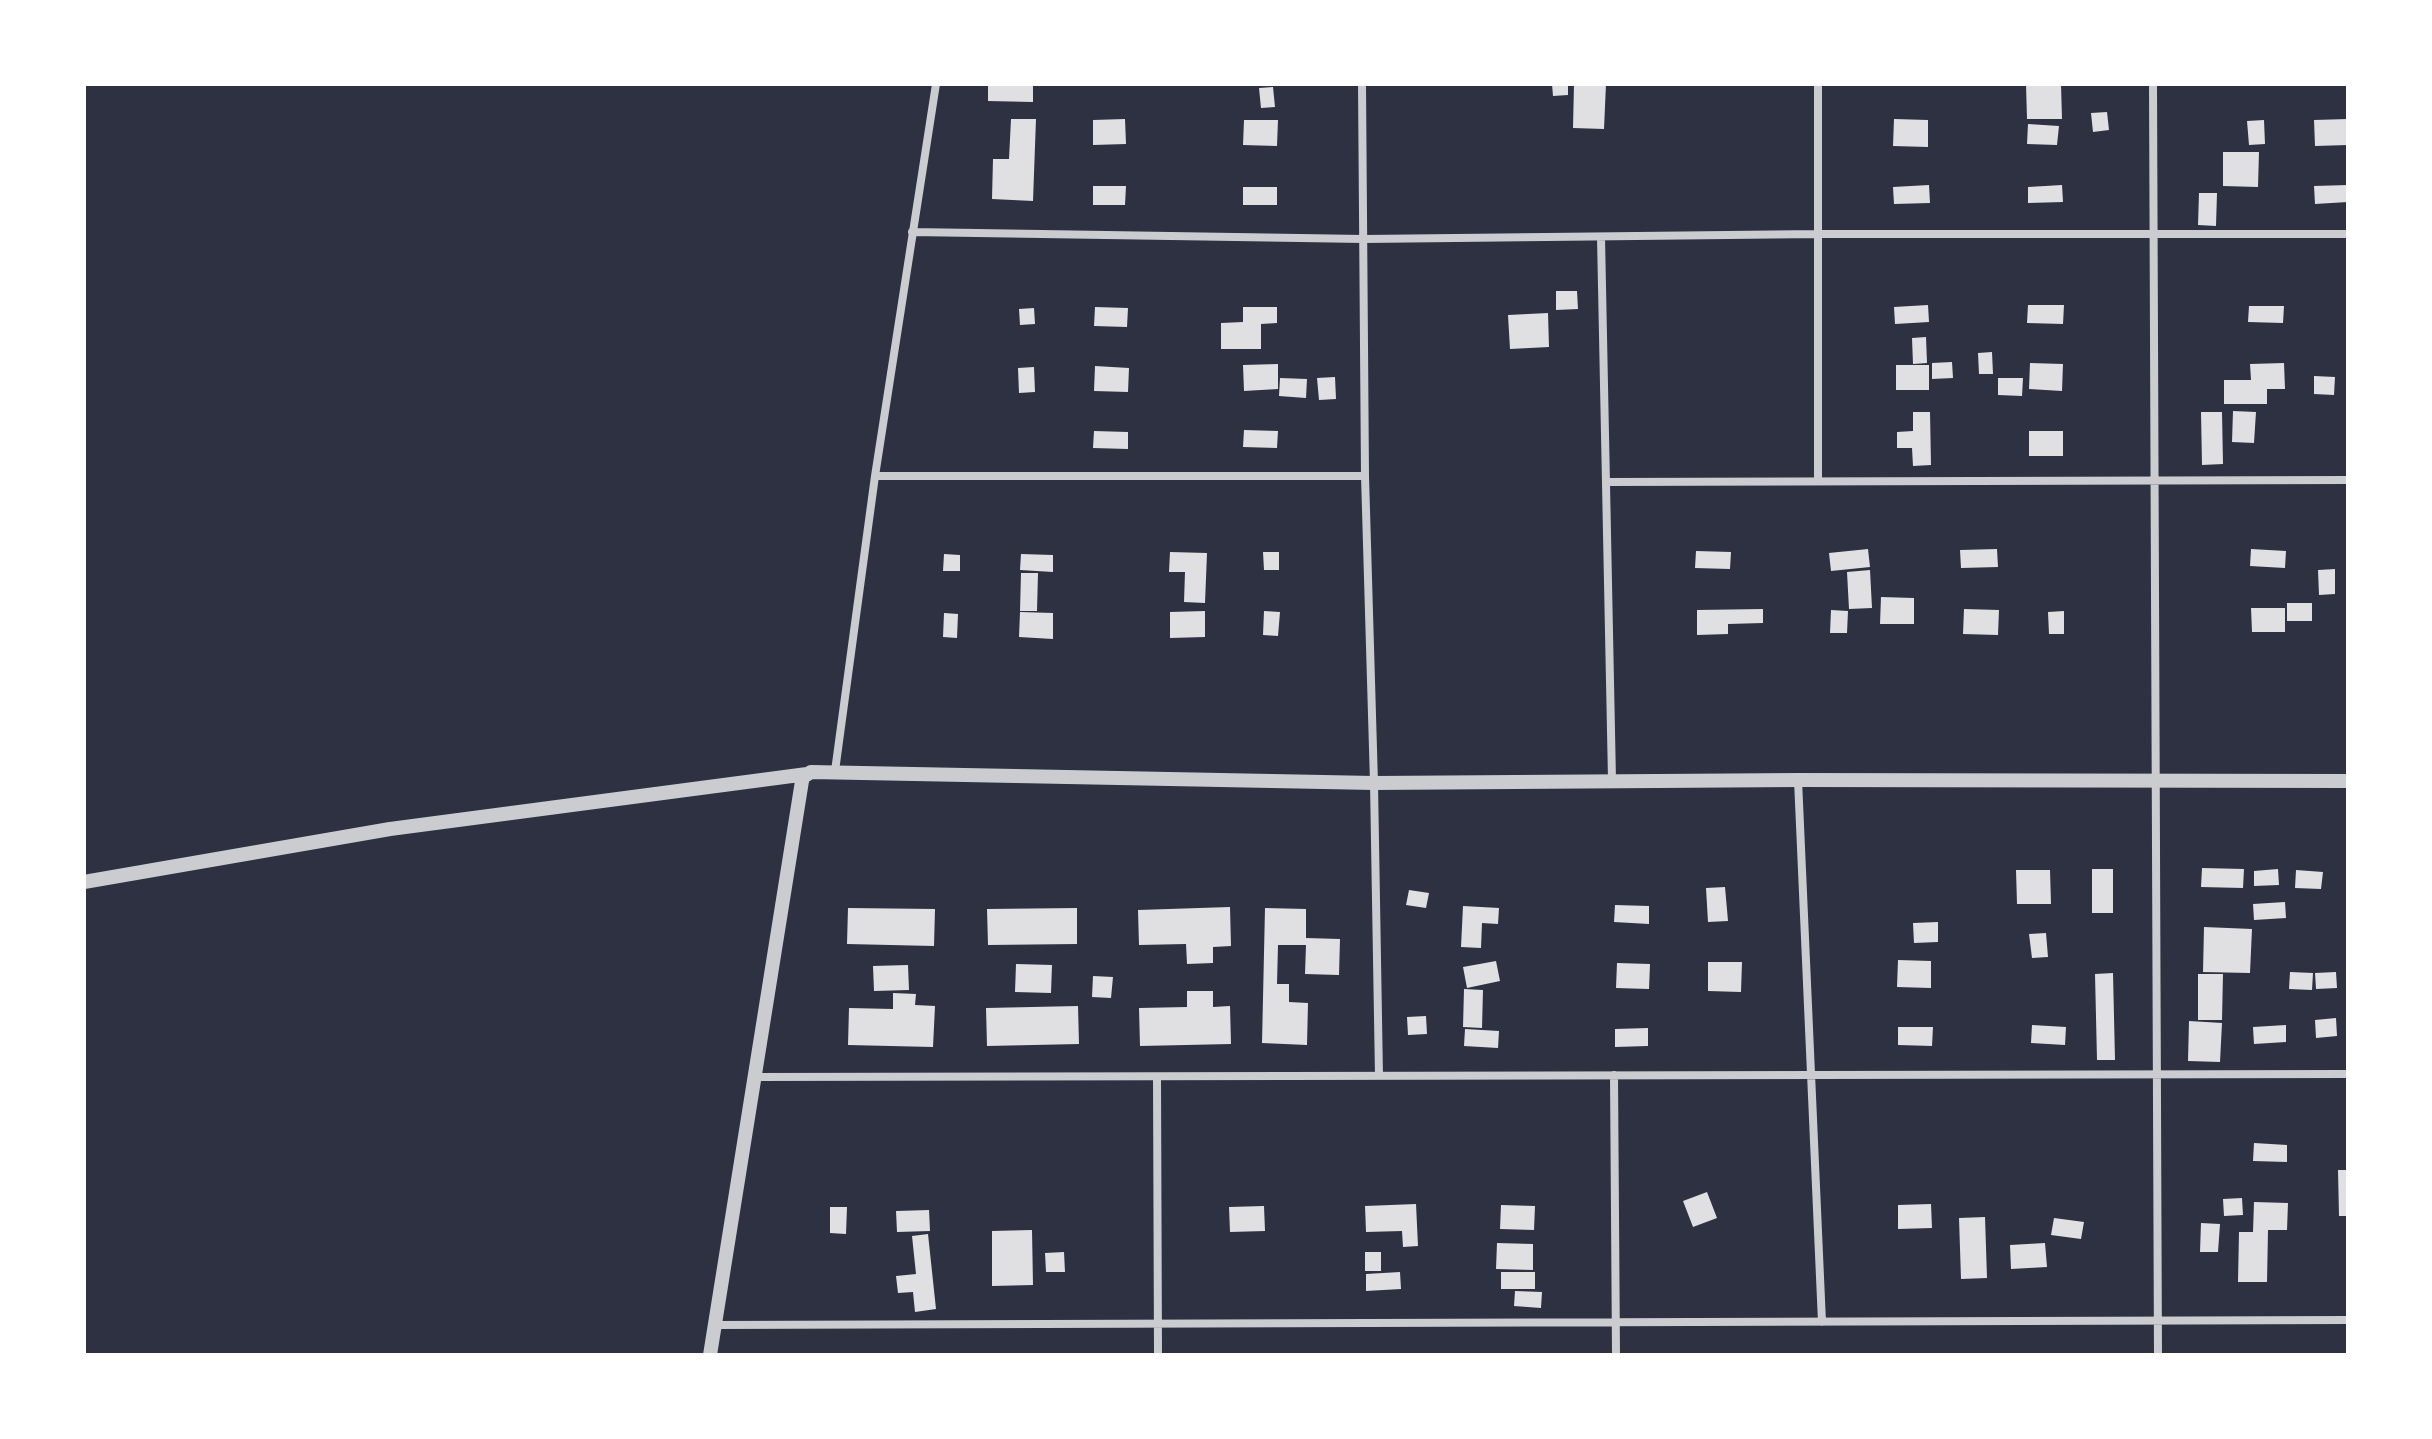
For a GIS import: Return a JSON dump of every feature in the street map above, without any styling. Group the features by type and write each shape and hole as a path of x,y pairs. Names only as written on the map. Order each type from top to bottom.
{"street":[{"path":"835,771 875,476 936,84"},
{"path":"1362,84 1365,476 1379,1076"},
{"path":"1818,84 1818,481"},
{"path":"2153,84 2158,1355"},
{"path":"912,232 1364,239 1818,234 2348,234"},
{"path":"1601,237 1612,780"},
{"path":"875,476 1365,476"},
{"path":"1606,482 2348,480"},
{"path":"84,882 390,829 835,771 1374,783 1612,780 2348,781"},
{"path":"710,1355 802,781 807,774"},
{"path":"1798,780 1822,1322"},
{"path":"754,1077 2348,1074"},
{"path":"1614,1075 1616,1355"},
{"path":"1157,1077 1158,1355"},
{"path":"714,1325 2348,1320"}],"building":[{"path":"988,84 1033,84 1033,102 988,101"},
{"path":"1552,84 1568,84 1568,95 1553,96"},
{"path":"1574,84 1606,84 1604,129 1573,128"},
{"path":"2026,84 2061,84 2062,119 2027,119"},
{"path":"1273,87 1275,107 1261,108 1259,88"},
{"path":"2107,112 2109,130 2093,132 2091,113"},
{"path":"1011,119 1036,119 1033,201 992,199 993,159 1009,159"},
{"path":"1125,119 1126,144 1093,145 1093,120"},
{"path":"1894,119 1928,120 1928,147 1893,146"},
{"path":"2348,119 2348,145 2315,146 2314,120"},
{"path":"1244,120 1278,120 1277,146 1243,145"},
{"path":"2264,120 2265,144 2249,145 2247,121"},
{"path":"2028,124 2059,126 2057,145 2027,144"},
{"path":"2223,152 2259,152 2258,187 2223,186"},
{"path":"1929,185 1930,203 1894,204 1893,187"},
{"path":"2062,185 2063,202 2028,203 2028,187"},
{"path":"2348,185 2348,202 2315,204 2314,186"},
{"path":"1093,186 1126,186 1125,205 1093,205"},
{"path":"1243,187 1277,187 1277,205 1243,205"},
{"path":"2199,193 2217,193 2216,226 2198,225"},
{"path":"1556,291 1577,291 1578,309 1556,310"},
{"path":"1928,305 1929,322 1895,324 1894,307"},
{"path":"2028,305 2064,305 2063,324 2027,323"},
{"path":"2249,306 2284,306 2283,323 2248,322"},
{"path":"1095,307 1128,308 1127,327 1094,326"},
{"path":"1243,307 1277,307 1277,323 1261,324 1261,349 1221,349 1221,323 1243,322"},
{"path":"1034,308 1035,324 1020,325 1019,309"},
{"path":"1548,313 1549,347 1510,349 1508,315"},
{"path":"1926,337 1927,363 1913,364 1912,338"},
{"path":"1992,352 1993,374 1979,374 1978,353"},
{"path":"1952,362 1953,378 1932,379 1932,363"},
{"path":"2030,363 2063,364 2062,391 2029,389"},
{"path":"2284,363 2285,389 2267,389 2267,404 2224,404 2224,380 2251,380 2250,364"},
{"path":"1278,364 1278,389 1244,391 1243,365"},
{"path":"1896,365 1929,365 1929,390 1896,390"},
{"path":"1095,366 1129,368 1128,392 1094,391"},
{"path":"1034,367 1035,392 1019,393 1018,368"},
{"path":"2314,376 2335,377 2334,395 2314,394"},
{"path":"1335,377 1336,399 1319,400 1317,378"},
{"path":"1280,378 1307,379 1306,398 1279,396"},
{"path":"1998,378 2023,378 2022,396 1998,395"},
{"path":"2233,411 2256,412 2254,443 2232,442"},
{"path":"1913,412 1930,412 1931,465 1913,466 1912,448 1897,448 1897,432 1913,431"},
{"path":"2201,412 2222,412 2223,464 2202,465"},
{"path":"1244,430 1278,431 1277,448 1243,447"},
{"path":"1094,431 1128,432 1128,449 1093,448"},
{"path":"2029,431 2063,431 2063,456 2029,456"},
{"path":"1868,549 1870,567 1831,571 1829,553"},
{"path":"1997,549 1998,567 1961,568 1960,550"},
{"path":"2251,549 2286,551 2285,568 2250,566"},
{"path":"1696,551 1731,552 1730,569 1695,568"},
{"path":"1170,552 1207,553 1205,603 1184,602 1185,572 1169,572"},
{"path":"1263,552 1279,552 1279,570 1264,570"},
{"path":"944,554 960,555 960,571 943,571"},
{"path":"1021,554 1053,555 1053,572 1020,570"},
{"path":"2335,569 2335,594 2319,595 2318,570"},
{"path":"1870,570 1872,608 1849,609 1847,572"},
{"path":"1021,573 1038,573 1037,611 1020,611"},
{"path":"1881,597 1914,598 1914,624 1880,624"},
{"path":"2287,603 2312,603 2312,621 2287,621"},
{"path":"2251,608 2285,608 2285,632 2252,632"},
{"path":"1763,609 1763,623 1728,624 1728,634 1697,635 1697,610"},
{"path":"1964,609 1999,610 1998,635 1963,634"},
{"path":"1831,610 1848,611 1847,633 1830,633"},
{"path":"1205,611 1205,637 1170,638 1170,612"},
{"path":"1264,611 1280,612 1278,636 1263,635"},
{"path":"2064,611 2064,634 2049,634 2048,612"},
{"path":"1020,612 1053,613 1053,639 1019,637"},
{"path":"944,613 958,614 957,638 943,637"},
{"path":"2202,868 2244,869 2243,888 2201,887"},
{"path":"2092,869 2113,869 2113,913 2092,913"},
{"path":"2278,869 2279,885 2254,886 2254,871"},
{"path":"2016,870 2050,870 2051,904 2017,904"},
{"path":"2296,870 2323,872 2321,889 2295,888"},
{"path":"1725,887 1728,921 1708,922 1706,888"},
{"path":"1409,890 1429,893 1426,908 1406,905"},
{"path":"2285,902 2286,918 2254,920 2253,904"},
{"path":"1615,905 1649,906 1649,924 1614,922"},
{"path":"1463,906 1499,908 1498,924 1482,923 1481,948 1461,947"},
{"path":"1230,907 1231,946 1213,947 1213,963 1187,964 1186,944 1139,945 1138,910"},
{"path":"848,908 935,909 934,946 847,944"},
{"path":"1077,908 1077,944 988,945 987,909"},
{"path":"1265,908 1306,909 1306,938 1340,939 1339,975 1305,974 1306,945 1278,945 1277,984 1289,984 1289,1002 1308,1003 1307,1045 1262,1043"},
{"path":"1938,922 1938,942 1914,943 1913,923"},
{"path":"2204,927 2252,929 2250,973 2203,972"},
{"path":"2046,933 2048,957 2032,958 2029,934"},
{"path":"1898,960 1931,961 1931,988 1897,987"},
{"path":"1496,961 1500,981 1467,988 1463,967"},
{"path":"1708,962 1742,962 1741,992 1708,991"},
{"path":"1617,963 1650,964 1649,989 1616,988"},
{"path":"1016,964 1052,965 1051,993 1015,992"},
{"path":"908,965 909,990 874,991 873,966"},
{"path":"2290,972 2313,973 2312,990 2289,989"},
{"path":"2336,972 2337,988 2316,989 2315,973"},
{"path":"2113,973 2115,1060 2097,1060 2095,974"},
{"path":"2198,974 2223,974 2222,1020 2198,1020"},
{"path":"1093,976 1113,977 1111,998 1092,997"},
{"path":"1464,989 1483,990 1482,1028 1463,1027"},
{"path":"1187,991 1213,991 1213,1007 1230,1006 1231,1044 1140,1046 1139,1008 1187,1007"},
{"path":"893,993 916,994 915,1005 935,1006 933,1047 848,1045 849,1008 893,1009"},
{"path":"1078,1006 1079,1044 987,1046 986,1008"},
{"path":"1426,1016 1427,1034 1408,1035 1407,1017"},
{"path":"2336,1018 2337,1036 2316,1038 2315,1020"},
{"path":"2189,1021 2222,1023 2220,1062 2188,1061"},
{"path":"2032,1025 2066,1027 2065,1045 2031,1043"},
{"path":"2286,1025 2286,1042 2254,1044 2253,1027"},
{"path":"1898,1027 1933,1027 1932,1046 1898,1045"},
{"path":"1648,1028 1648,1046 1615,1047 1615,1029"},
{"path":"1465,1029 1499,1031 1498,1048 1464,1046"},
{"path":"2254,1143 2287,1145 2287,1162 2253,1161"},
{"path":"2338,1170 2348,1170 2348,1216 2339,1216"},
{"path":"1707,1192 1717,1218 1693,1227 1683,1201"},
{"path":"2242,1198 2243,1215 2224,1216 2223,1199"},
{"path":"2254,1202 2288,1203 2287,1230 2268,1230 2267,1282 2238,1282 2239,1232 2253,1232"},
{"path":"1416,1204 1418,1246 1403,1247 1402,1231 1366,1232 1365,1206"},
{"path":"1931,1204 1932,1228 1898,1229 1898,1205"},
{"path":"1501,1205 1535,1206 1534,1230 1500,1229"},
{"path":"1264,1206 1265,1231 1230,1232 1229,1207"},
{"path":"830,1207 847,1207 846,1234 830,1233"},
{"path":"929,1210 930,1231 897,1232 896,1211"},
{"path":"1985,1217 1987,1278 1961,1279 1959,1218"},
{"path":"2054,1218 2084,1222 2081,1239 2051,1235"},
{"path":"2201,1223 2220,1224 2218,1252 2200,1252"},
{"path":"1032,1230 1033,1285 992,1286 992,1231"},
{"path":"928,1234 936,1309 915,1312 913,1292 898,1293 896,1276 916,1274 912,1236"},
{"path":"1497,1243 1533,1244 1533,1270 1496,1269"},
{"path":"2045,1243 2047,1267 2011,1269 2010,1245"},
{"path":"1064,1252 1065,1272 1046,1272 1045,1253"},
{"path":"1365,1252 1381,1252 1381,1271 1365,1271"},
{"path":"1400,1272 1401,1289 1366,1291 1366,1274"},
{"path":"1501,1272 1535,1272 1535,1289 1501,1289"},
{"path":"1515,1291 1542,1292 1541,1308 1514,1306"}]}
